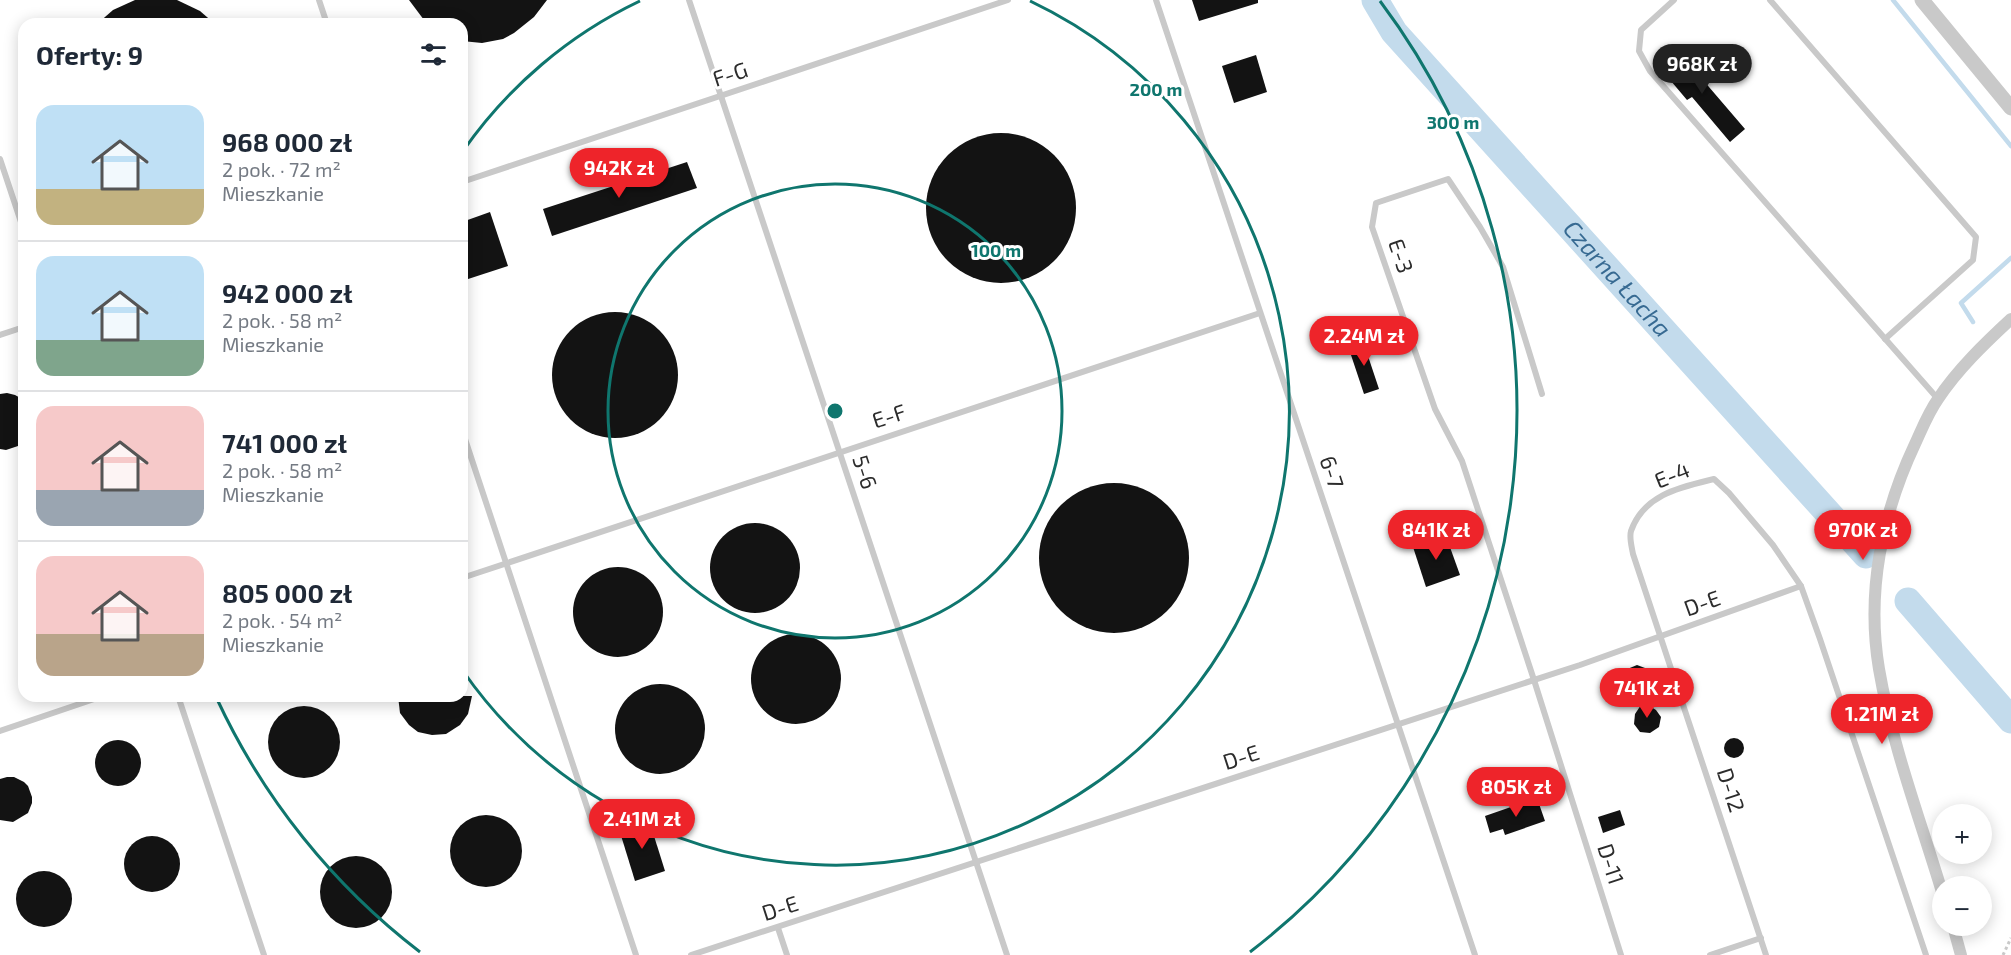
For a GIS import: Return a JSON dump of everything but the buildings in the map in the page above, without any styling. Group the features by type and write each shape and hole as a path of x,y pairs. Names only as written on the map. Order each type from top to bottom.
{"street":[{"path":"1922,0 2011,108"},
{"path":"1937,876 1885,701 1879,667 1875,589 1882,537 1900,474 1938,399 1977,352 2011,319"},
{"path":"1956,936 1961,955"}],"lane":[{"path":"319,0 325,18"},
{"name":"5-6","path":"689,0 1007,955"},
{"name":"F-G","path":"468,180 1008,0"},
{"name":"6-7","path":"1156,0 1475,955"},
{"path":"1674,0 1641,30 1639,51 1650,70 1938,399"},
{"path":"1770,0 1976,237 1972,260 1885,339"},
{"path":"0,159 18,213"},
{"name":"E-3","path":"1534,680 1462,461 1435,409 1372,227 1376,203 1448,179 1503,267 1542,394"},
{"name":"E-F","path":"468,576 1260,313"},
{"path":"0,335 18,329"},
{"path":"468,448 636,955"},
{"name":"E-4","path":"1661,636 1633,554 1630,533 1641,512 1660,495 1714,479 1729,493 1773,545 1801,586"},
{"path":"1801,586 1926,955"},
{"name":"D-E","path":"691,955 1534,680 1801,586"},
{"name":"D-12","path":"1661,636 1766,955"},
{"name":"D-11","path":"1534,680 1621,955"},
{"path":"0,731 85,702"},
{"path":"180,702 264,955"},
{"path":"778,928 787,955"},
{"path":"1710,955 1761,938"}],"path":[{"path":"2003,955 2011,938"}],"waterway":[{"name":"Czarna Łacha","path":"1375,0 1394,32 1866,555"},
{"path":"1893,0 2011,146"},
{"path":"1973,322 1961,303 2011,258"},
{"name":"Czarna Łacha","path":"1908,601 2011,720"}]}
